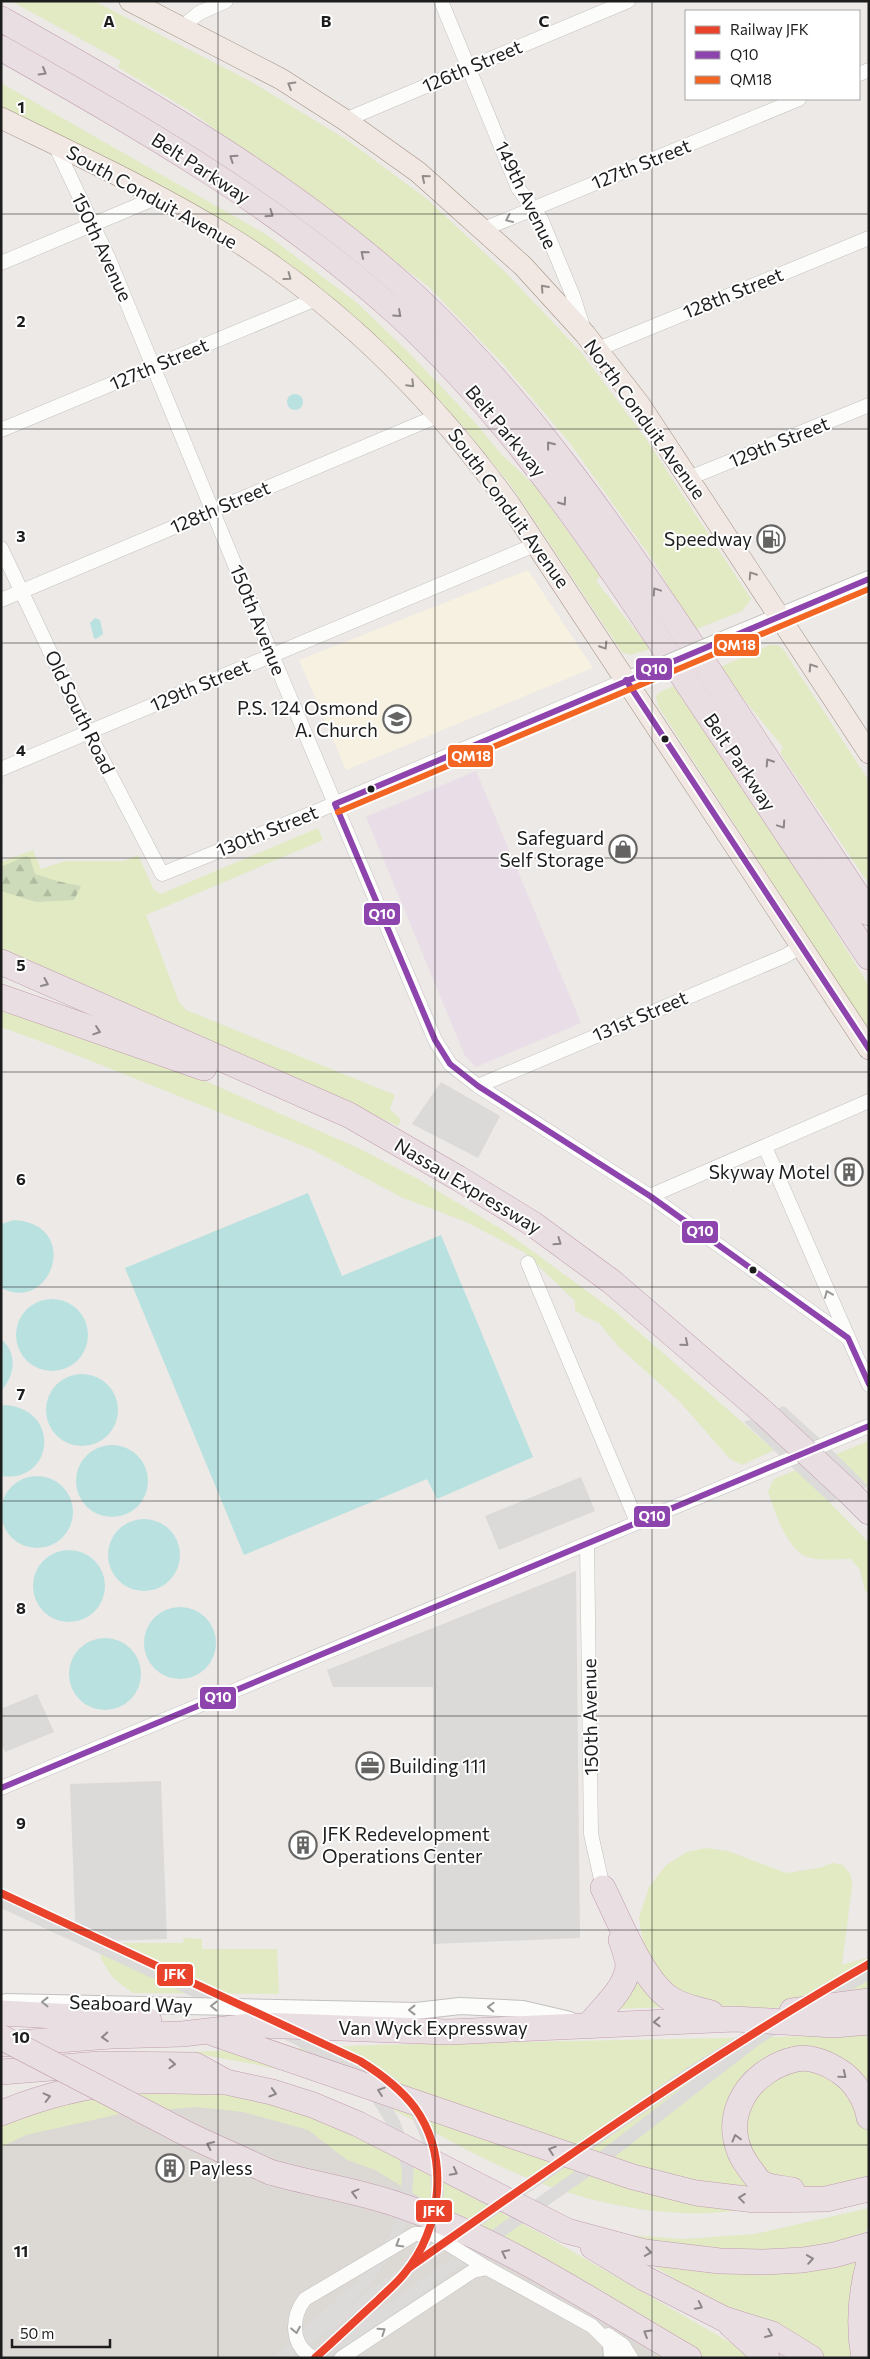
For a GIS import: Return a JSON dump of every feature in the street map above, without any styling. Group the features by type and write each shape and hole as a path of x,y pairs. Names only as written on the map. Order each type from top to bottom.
{"highway":[{"path":"1,1 71,43 190,131"},
{"name":"Belt Parkway","path":"1,19 103,77 190,131 288,196 356,247 415,296 487,370 557,454 627,549 869,913"},
{"name":"Belt Parkway","path":"1,48 150,135 276,217 377,296 452,367 535,465 600,554 869,957"},
{"path":"795,802 869,887"},
{"name":"Nassau Expressway","path":"1,962 349,1115 519,1215 592,1267 667,1328 764,1413 869,1512"},
{"path":"5,1000 218,1074 458,1178"},
{"path":"603,1888 645,1970 664,1994 687,2007 735,2019 869,2001"},
{"path":"590,2024 621,1985 628,1965 603,1888"},
{"path":"1,2013 259,2025"},
{"name":"Van Wyck Expressway","path":"1,2045 103,2037 210,2032 259,2025 449,2032 513,2031 590,2024 735,2019 834,2024 869,2022"},
{"path":"210,2032 633,2177 696,2193 755,2200 826,2199 867,2190"},
{"path":"1,2037 191,2136 270,2172 396,2204 450,2225 558,2281 689,2358"},
{"path":"826,2199 761,2183 743,2160 734,2132 737,2106 750,2086 770,2069 797,2058 824,2062 846,2075 867,2104 869,2117"},
{"path":"1,2072 100,2064 195,2065 226,2082"},
{"path":"1,2113 40,2099 107,2084 130,2081 226,2082 272,2092 313,2105 358,2124 567,2231 644,2278 724,2319 772,2334 811,2358"},
{"path":"567,2231 645,2252 720,2261 867,2257 862,2292 861,2326 864,2358"},
{"path":"724,2319 767,2358"}],"main road":[{"name":"North Conduit Avenue","path":"130,1 281,79 344,120 418,172 484,229 537,280 591,342 640,404 779,616 866,741"},
{"name":"South Conduit Avenue","path":"1,118 158,196 234,240 316,298 391,364 440,415 488,474 537,544 869,1049"}],"street":[{"path":"182,27 199,13 226,1"},
{"name":"149th Avenue","path":"441,1 518,188 541,219 591,342"},
{"name":"126th Street","path":"344,120 628,1"},
{"name":"127th Street","path":"484,229 797,100"},
{"name":"150th Avenue","path":"55,145 108,257 214,509 272,655 434,1040 450,1064 478,1086 650,1196 848,1338"},
{"path":"1,263 158,196"},
{"name":"128th Street","path":"591,342 869,238"},
{"name":"127th Street","path":"1,430 316,298"},
{"name":"129th Street","path":"689,478 869,405"},
{"name":"128th Street","path":"1,600 440,415"},
{"name":"129th Street","path":"1,769 537,544"},
{"name":"Old South Road","path":"1,548 88,732 162,874"},
{"name":"130th Street","path":"162,874 335,804 869,579"},
{"name":"131st Street","path":"478,1086 785,956 802,946"},
{"path":"650,1196 869,1101"},
{"path":"765,1147 869,1385"},
{"path":"528,1263 638,1522"},
{"path":"1,1788 869,1426"},
{"name":"150th Avenue","path":"587,1544 592,1834 603,1888"},
{"name":"Seaboard Way","path":"1,2002 416,2011 460,2006 522,2009 590,2024"},
{"path":"314,2358 301,2346 295,2334 296,2315 304,2299 414,2234 432,2234 488,2268 616,2339 624,2345 631,2358"},
{"path":"341,2358 472,2271 488,2268"},
{"path":"592,2326 613,2354"}],"shaded area":[{"name":"P.S. 124 Osmond A. Church","path":"528,570 593,668 346,770 299,660"},
{"path":"476,771 581,1023 476,1067 465,1056 366,817"},
{"path":"441,1082 500,1116 478,1158 412,1124"},
{"path":"581,1477 595,1511 499,1550 485,1516"},
{"path":"576,1571 580,1938 433,1944 433,1687 333,1687 327,1670"},
{"path":"37,1694 54,1732 5,1752 1,1744 1,1709"},
{"path":"161,1781 167,1939 76,1942 70,1784"},
{"path":"195,2104 245,2109 310,2129 709,2358 1,2358 1,2144 26,2132 125,2109"}],"green space":[{"path":"11,1 94,1 250,81 347,140 427,199 506,273 580,351 646,439 751,599 742,611 694,630 654,562 570,443 502,363 428,286 193,113 118,67 121,61"},
{"path":"1,83 267,235 356,302 408,352 472,419 501,454 535,486 600,576 596,581 650,649 630,655 622,652 512,487 463,426 402,360 350,315 1,108"},
{"path":"770,645 777,645 783,649 869,781 869,884 780,753 783,747 718,668"},
{"path":"674,686 817,902 869,986 869,1031 658,706 656,696 660,692"},
{"path":"318,828 323,840 146,915 179,1002 186,1010 395,1095 390,1109 401,1120 398,1126 1,950 1,862 33,850 41,869 65,861 125,861 138,855 154,890 161,894"},
{"path":"26,856 30,858 35,874 81,886 74,900 36,902 1,891 1,867"},
{"path":"1,1010 178,1069 358,1148 416,1178 506,1232 617,1313 774,1450 742,1465 729,1458 680,1402 619,1347 599,1323 575,1310 575,1301 524,1252 464,1221 403,1198 311,1149 56,1047 1,1027"},
{"path":"869,1441 869,1486 829,1502 869,1543 869,1592 865,1591 860,1570 851,1559 829,1560 807,1557 793,1546 782,1528 768,1491 774,1479"},
{"path":"706,1848 728,1851 786,1873 819,1868 833,1863 843,1865 851,1875 852,1886 842,1965 869,1957 869,1998 765,2009 696,2005 674,1995 645,1954 639,1918 649,1887 666,1865 687,1852"},
{"path":"184,1938 202,1939 202,1949 277,1949 279,1994 133,1993 113,1978 101,1959 100,1943 183,1943"},
{"path":"637,1969 665,2007 616,2009"},
{"path":"869,2035 869,2180 753,2208 707,2213 656,2211 629,2207 603,2202 551,2187 502,2167 397,2112 348,2090 280,2070 187,2052 375,2045"},
{"path":"202,2092 263,2100 320,2117 542,2234 757,2358 660,2358 641,2340 454,2218 375,2170 347,2160 308,2130 243,2112 196,2107 124,2113 26,2135 1,2147 1,2117 88,2094"},
{"path":"869,2208 869,2223 866,2231 855,2327 860,2358 822,2358 689,2288 601,2233 684,2239 755,2234"}],"water":[{"path":"295,394 301,396 303,402 301,408 295,410 289,408 287,402 289,396"},
{"path":"95,618 100,620 103,634 96,639 94,638 90,623"},
{"path":"308,1193 342,1276 441,1235 533,1457 437,1499 427,1479 244,1555 125,1268"},
{"path":"14,1220 35,1225 48,1236 53,1250 52,1265 45,1279 34,1289 19,1293 1,1288 1,1224"},
{"path":"52,1299 66,1302 78,1309 85,1321 88,1335 85,1349 78,1361 66,1368 52,1371 38,1368 26,1361 19,1349 16,1335 19,1321 26,1309 38,1302"},
{"path":"1,1339 10,1351 13,1365 9,1379 1,1391"},
{"path":"82,1374 102,1380 112,1390 118,1410 112,1430 102,1440 82,1446 62,1440 52,1430 46,1410 52,1390 62,1380"},
{"path":"1,1406 23,1409 35,1418 43,1431 44,1445 41,1458 32,1469 19,1475 1,1476"},
{"path":"112,1445 132,1451 142,1461 148,1481 142,1501 132,1511 112,1517 92,1511 82,1501 76,1481 82,1461 92,1451"},
{"path":"37,1476 57,1482 67,1492 73,1512 67,1532 57,1542 37,1548 17,1542 7,1532 1,1512 7,1492 17,1482"},
{"path":"144,1519 164,1525 174,1535 180,1555 174,1575 164,1585 144,1591 124,1585 114,1575 108,1555 114,1535 124,1525"},
{"path":"69,1550 89,1556 99,1566 105,1586 99,1606 89,1616 69,1622 49,1616 39,1606 33,1586 39,1566 49,1556"},
{"path":"180,1607 200,1613 210,1623 216,1643 210,1663 200,1673 180,1679 160,1673 150,1663 144,1643 150,1623 160,1613"},
{"path":"105,1638 119,1641 131,1648 138,1660 141,1674 138,1688 131,1700 119,1707 105,1710 91,1707 79,1700 72,1688 69,1674 72,1660 79,1648 91,1641"}],"pier":[{"path":"784,1406 868,1486 829,1502 744,1422"},
{"path":"1,1887 365,2058 397,2080 429,2121 442,2161 444,2194 430,2246 685,2069 770,2016 869,1960 869,1980 760,2044 590,2176 330,2358 305,2358 358,2311 290,2358 271,2358 366,2273 391,2232 401,2199 402,2171 394,2136 366,2091 340,2070 294,2044 1,1908","holes":["361,2070 386,2088 411,2114 429,2158 431,2191 425,2225 411,2256 400,2268 337,2314 368,2288 400,2243 412,2201 414,2162 400,2121 383,2092","696,2077 571,2174 373,2314 411,2274"]}],"rail line":[{"name":"JFK","path":"1,1893 360,2061 390,2082 415,2108 426,2127 433,2148 437,2170 437,2192 427,2236 417,2256 401,2278 315,2358"},
{"name":"JFK","path":"410,2267 693,2072 809,1999 869,1964"}],"transit line":[{"name":"Q10","path":"869,579 335,804 435,1040 450,1064 478,1086 650,1196 848,1338 869,1384"},
{"name":"QM18","path":"338,812 869,589"},
{"name":"Q10","path":"626,680 869,1049"},
{"name":"Q10","path":"1,1788 869,1426"}],"place":[{"name":"Speedway","path":"771,539"},
{"name":"P.S. 124 Osmond A. Church","path":"397,719"},
{"name":"Safeguard Self Storage","path":"623,849"},
{"name":"Skyway Motel","path":"849,1172"},
{"name":"Building 111","path":"370,1766"},
{"name":"JFK Redevelopment Operations Center","path":"303,1845"},
{"name":"Payless","path":"170,2168"}]}
